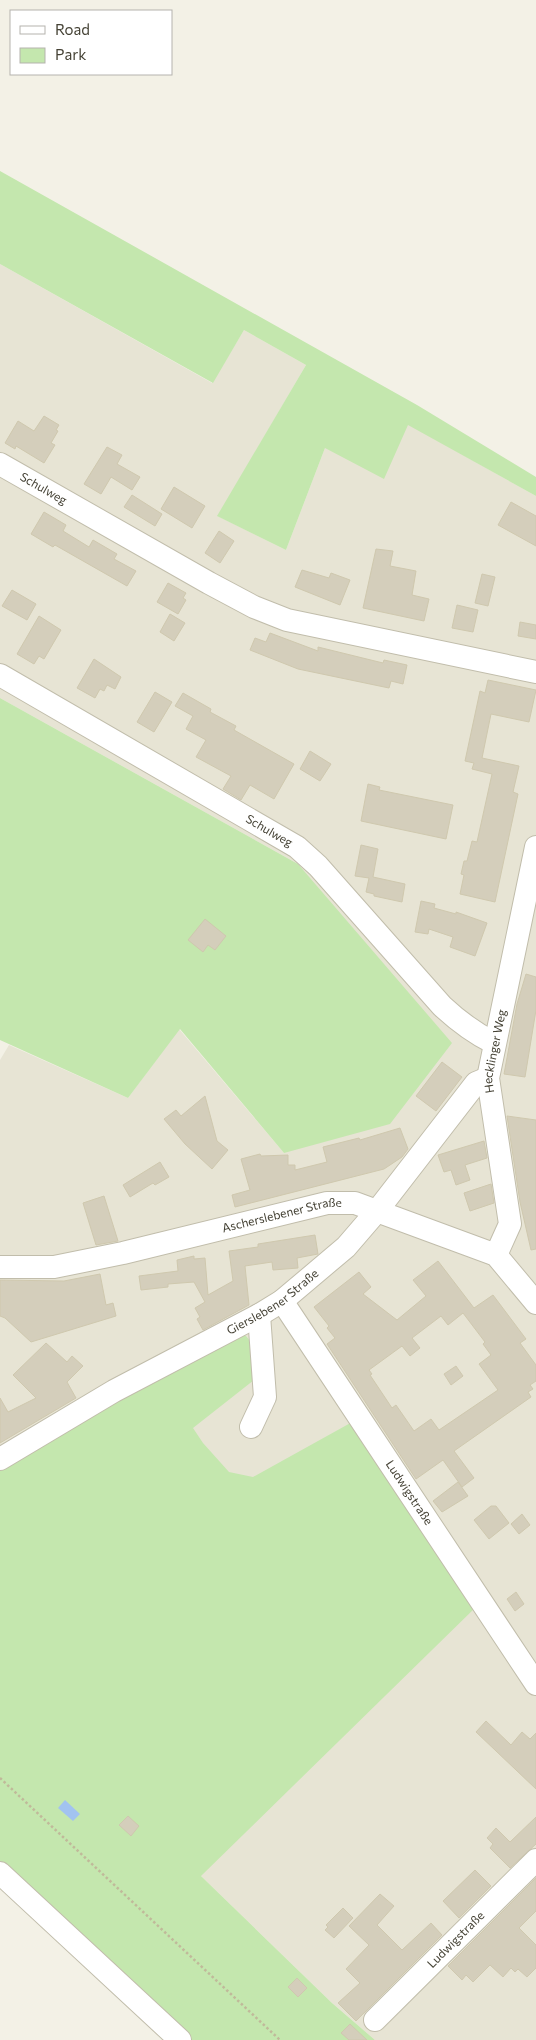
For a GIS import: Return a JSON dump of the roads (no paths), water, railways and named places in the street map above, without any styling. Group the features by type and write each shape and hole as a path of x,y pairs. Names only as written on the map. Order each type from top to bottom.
{"street":[{"name":"Schulweg","path":"0,464 208,583 279,616 536,672"},
{"name":"Schulweg","path":"0,675 297,847 318,866 442,1006 477,1035 494,1043"},
{"name":"Hecklinger Weg","path":"496,1255 510,1224 488,1078 494,1043 528,927 536,847"},
{"name":"Gierslebener Straße","path":"0,1459 114,1391 282,1301 346,1247 377,1211 476,1083 488,1078"},
{"name":"Ascherslebener Straße","path":"0,1267 54,1268 327,1203 354,1203 496,1255 536,1303"},
{"name":"Ludwigstraße","path":"282,1301 536,1684"},
{"path":"251,1427 265,1397 259,1315"},
{"name":"Ludwigstraße","path":"375,2020 536,1860"},
{"path":"0,1873 180,2040"}],"water":[{"path":"65,1800 80,1814 73,1821 58,1808"}]}
